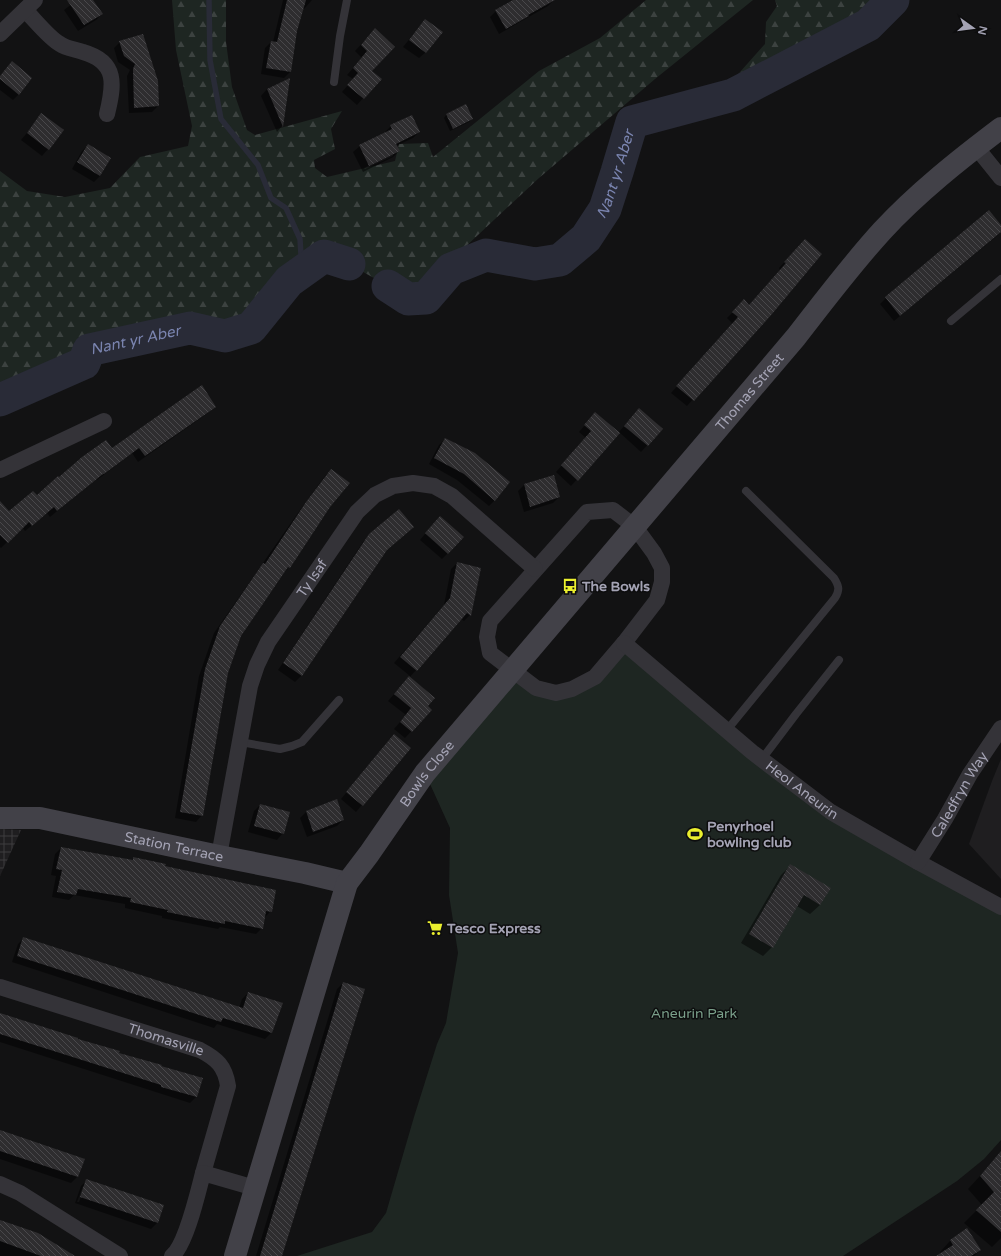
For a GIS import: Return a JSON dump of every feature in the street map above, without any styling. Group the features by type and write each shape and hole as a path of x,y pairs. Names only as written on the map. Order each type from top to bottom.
{"main road":[{"name":"Thomas Street","path":"513,670 796,337 882,231 936,180 1001,128"},
{"name":"Bowls Close","path":"347,883 425,773 513,670"},
{"name":"Station Terrace","path":"0,818 40,818 347,883"},
{"path":"235,1256 347,883"}],"street":[{"path":"0,34 30,5 58,43 65,47 96,57 107,67 112,76 112,86 107,114"},
{"path":"976,147 1001,178"},
{"path":"0,470 104,421"},
{"name":"Ty Isaf","path":"219,856 250,686 256,665 268,642 357,512 375,495 393,486 413,483 434,486 452,496 535,569"},
{"path":"613,510 635,528 654,553 662,568 662,582 657,600 624,643 595,677 572,689 556,693 536,688 490,652 487,637 490,621 587,512 613,510"},
{"name":"Heol Aneurin","path":"624,643 762,759 831,812 918,862 1001,907"},
{"name":"Caledfryn Way","path":"918,862 945,819 970,774 1001,728"},
{"name":"Thomasville","path":"0,987 200,1050 217,1061 225,1072 228,1086 203,1173 183,1240 177,1252 172,1256"},
{"path":"203,1173 255,1188"},
{"path":"0,1184 20,1194 120,1256"}],"lane":[{"path":"334,82 340,36 347,0"},
{"path":"951,321 1001,279"},
{"path":"727,730 835,598 839,589 834,578 746,491"},
{"path":"762,759 839,660"},
{"path":"240,742 280,749 302,742 339,700"}],"shaded area":[{"path":"1001,759 1001,879 969,844"},
{"path":"0,829 21,830 0,876"}],"green space":[{"path":"172,0 226,0 226,42 232,87 247,130 255,135 342,111 331,129 335,149 314,160 315,168 327,177 395,161 399,144 428,143 433,157 539,71 600,38 646,0 753,0 655,79 539,178 463,249 451,269 426,298 408,299 349,264 324,256 289,281 251,328 225,336 190,328 89,350 84,363 0,400 0,171 27,191 65,197 110,188 140,157 188,146 192,126 176,50"},
{"path":"775,0 893,0 868,25 733,95 716,99 765,44 766,22 777,6"},
{"name":"Aneurin Park","path":"624,643 831,812 1001,908 1001,1140 984,1159 957,1181 843,1256 297,1256 372,1232 386,1213 437,1044 446,1023 458,953 449,895 450,828 425,773 513,670 523,677 572,689"}],"building":[{"path":"67,0 93,0 103,14 84,25"},
{"path":"287,0 306,0 297,31 291,72 266,68 271,41 277,42"},
{"path":"513,0 555,0 506,29 495,10"},
{"path":"425,19 443,32 426,53 409,40"},
{"path":"375,28 395,47 372,71 382,79 364,99 347,85 358,73 353,68 367,51 361,45"},
{"path":"143,34 158,81 159,106 134,108 133,69 135,64 124,56 119,41"},
{"path":"12,61 32,78 19,95 0,79 0,76"},
{"path":"290,78 283,127 267,89"},
{"path":"466,104 473,119 453,129 446,114"},
{"path":"41,113 64,130 49,150 27,133"},
{"path":"412,115 420,132 396,144 400,151 369,166 359,145 392,129 390,125"},
{"path":"88,144 111,158 100,176 77,162"},
{"path":"989,210 1001,225 1001,232 900,316 885,297"},
{"path":"805,239 822,254 772,314 694,401 676,386 738,317 732,312 744,299 749,305"},
{"path":"202,385 216,407 145,456 139,448 103,474 57,511 54,507 32,526 29,522 8,543 0,535 0,501 9,511 33,491 37,495 58,476 59,477 82,457 106,440 112,448"},
{"path":"639,408 663,429 648,446 624,426"},
{"path":"595,412 620,433 578,481 561,465 591,431 584,425"},
{"path":"445,438 475,453 510,482 495,501 464,474 434,458"},
{"path":"331,469 350,483 330,507 290,568 288,567 241,636 228,673 203,816 180,812 205,669 220,626 263,563 265,564 306,502"},
{"path":"554,475 560,497 530,507 524,484"},
{"path":"399,509 414,527 387,550 302,676 283,663 369,534"},
{"path":"440,516 464,537 448,554 425,533"},
{"path":"457,562 481,568 471,616 467,613 417,671 400,657 450,598"},
{"path":"409,676 435,698 428,706 432,710 412,732 400,722 411,708 394,694"},
{"path":"394,734 411,748 363,806 346,792"},
{"path":"337,799 344,820 313,832 306,811"},
{"path":"260,804 290,812 284,834 254,826"},
{"path":"61,847 133,860 133,857 166,864 165,866 276,890 272,912 266,911 263,929 225,921 225,924 167,912 168,910 130,902 131,898 78,889 76,895 57,892 62,870 56,869"},
{"path":"790,864 831,888 820,905 804,895 773,948 749,934"},
{"path":"23,937 243,1008 248,992 283,1003 272,1033 223,1018 221,1022 17,956"},
{"path":"343,982 365,989 282,1256 260,1256"},
{"path":"0,1013 78,1039 120,1051 119,1053 203,1078 197,1097 161,1087 161,1085 0,1034"},
{"path":"0,1130 85,1159 78,1177 0,1151"},
{"path":"1001,1151 1001,1232 976,1210 994,1192 980,1176"},
{"path":"86,1179 164,1205 158,1223 80,1197"},
{"path":"0,1220 38,1233 75,1256 41,1256 0,1241"},
{"path":"967,1228 981,1250 971,1256 936,1256 953,1245 950,1240"}],"waterway":[{"path":"209,0 210,60 221,119 258,165 271,198 286,208 300,239 302,271"},
{"name":"Nant yr Aber","path":"388,286 408,299 426,298 451,269 486,255 535,264 560,260 586,238 605,209 632,122 733,95 868,25 893,0"},
{"name":"Nant yr Aber","path":"0,400 84,363 89,350 190,328 225,336 251,328 289,281 324,256 349,264"}],"place":[{"name":"The Bowls","path":"570,586"},
{"name":"Penyrhoel bowling club","path":"695,834"},
{"name":"Tesco Express","path":"435,928"}]}
